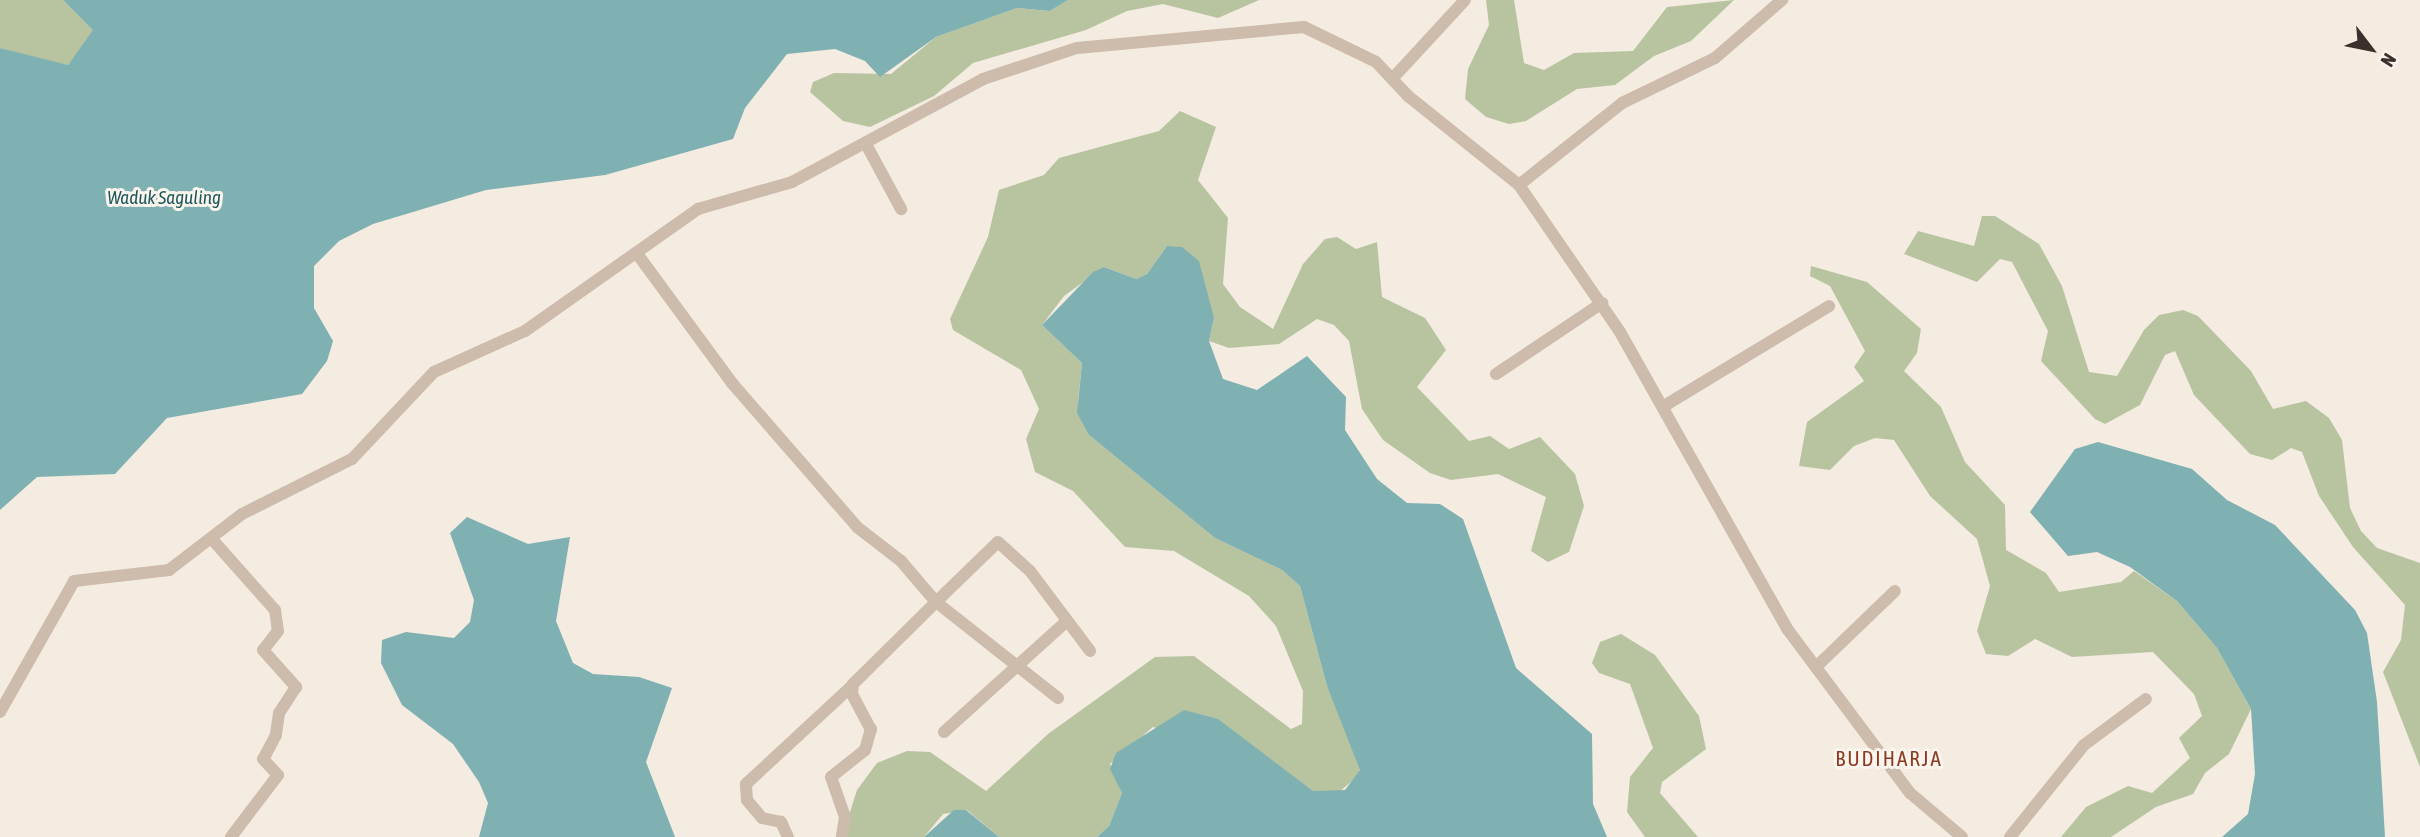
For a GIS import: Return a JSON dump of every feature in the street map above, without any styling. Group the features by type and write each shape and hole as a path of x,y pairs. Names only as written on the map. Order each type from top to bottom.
{"street":[{"path":"1393,78 1465,0"},
{"path":"1519,185 1622,103 1715,58 1782,0"},
{"path":"0,712 74,581 99,574 152,575 211,538 242,514 362,451 434,372 525,331 638,256 698,209 771,191 867,146 983,79 1129,39 1304,27 1369,58 1519,185 1602,303 1664,406 1788,630 1910,793 1962,837"},
{"path":"867,146 901,209"},
{"path":"638,256 732,383 857,527 901,561 936,602 1021,664 1058,698"},
{"path":"1496,374 1602,303"},
{"path":"1664,406 1829,306"},
{"path":"211,538 275,610 280,625 263,650 296,687 279,713 276,734 262,759 278,775 230,837"},
{"path":"788,837 781,821 762,817 747,800 746,784 852,686 998,542 1068,621 1090,651"},
{"path":"1817,666 1895,591"},
{"path":"944,732 1068,621"},
{"path":"842,837 845,817 831,777 865,750 871,729 852,686"},
{"path":"2010,837 2084,746 2146,699"}],"green space":[{"path":"0,0 63,0 94,30 68,65 42,62 0,48"},
{"path":"1068,0 1259,0 1218,18 1163,4 1127,11 1086,30 973,63 934,96 870,127 843,121 810,92 813,82 834,73 891,74 936,37 1017,8 1050,11"},
{"path":"1486,0 1514,0 1524,63 1544,70 1574,53 1633,51 1667,7 1734,0 1691,41 1654,56 1615,85 1577,89 1526,121 1509,124 1486,117 1465,99 1468,69 1489,25"},
{"path":"1180,111 1216,127 1198,180 1228,218 1223,284 1240,307 1273,329 1303,264 1325,239 1337,237 1356,249 1377,242 1382,297 1425,318 1446,350 1417,387 1469,441 1490,436 1509,449 1540,437 1575,474 1584,506 1569,552 1548,562 1531,551 1546,497 1498,474 1451,480 1430,473 1383,440 1362,409 1349,341 1334,325 1317,319 1279,344 1229,348 1209,341 1214,318 1167,246 1147,274 1136,279 1104,267 1064,296 1042,325 1082,363 1078,400 1089,435 1215,538 1282,570 1300,586 1327,686 1361,765 1358,776 1339,792 1313,791 1274,764 1153,727 1110,764 1122,793 1109,826 1097,837 999,837 967,810 943,814 924,837 842,837 857,790 877,763 907,751 930,752 986,791 1048,734 1155,657 1194,656 1291,729 1302,724 1303,691 1276,626 1249,596 1174,551 1125,547 1073,491 1035,472 1026,439 1039,409 1021,370 953,330 950,319 988,237 999,190 1044,175 1059,158 1159,131"},
{"path":"1982,216 1995,216 2039,244 2062,286 2089,372 2117,376 2144,330 2159,315 2183,310 2198,316 2251,371 2273,409 2306,401 2329,418 2342,440 2350,508 2361,531 2377,548 2420,563 2420,767 2383,672 2401,640 2405,605 2353,547 2319,496 2302,452 2291,448 2272,460 2250,454 2194,395 2175,351 2165,355 2140,405 2105,424 2095,419 2041,361 2048,331 2012,262 2000,259 1977,282 1904,254 1918,231 1974,246"},
{"path":"1811,266 1867,282 1921,329 1917,353 1904,371 1941,407 1965,462 2005,505 2006,550 2046,573 2059,592 2121,582 2134,571 2177,601 2217,648 2251,709 2229,754 2205,773 2193,794 2156,807 2111,837 2061,837 2086,807 2128,786 2152,793 2190,758 2179,738 2202,716 2194,694 2153,652 2072,657 2035,639 2008,656 1986,654 1977,631 1990,586 1977,539 1930,496 1894,440 1875,438 1854,446 1830,470 1799,466 1807,422 1864,381 1854,367 1865,351 1830,286 1810,276"},
{"path":"1621,634 1655,655 1699,716 1706,749 1662,782 1660,793 1698,837 1645,837 1627,812 1630,777 1653,748 1630,684 1599,673 1592,663 1600,642"}],"water":[{"name":"Waduk Saguling","path":"63,0 1068,0 1050,11 1017,8 936,37 880,77 865,61 835,49 787,54 745,108 733,139 605,175 486,190 373,224 339,241 314,266 314,308 333,341 327,361 302,394 167,418 115,474 37,477 0,510 0,48 68,65 93,30"},
{"path":"1167,246 1182,247 1199,261 1214,318 1209,341 1223,379 1257,390 1307,356 1346,397 1345,430 1377,479 1407,503 1440,504 1463,519 1516,668 1592,734 1593,804 1607,837 1097,837 1109,826 1122,793 1110,769 1116,753 1184,710 1218,719 1313,791 1345,790 1360,770 1327,686 1300,586 1282,570 1215,538 1089,435 1077,413 1082,363 1042,325 1093,272 1104,267 1136,279 1147,274"},
{"path":"2098,442 2192,469 2227,500 2275,525 2355,610 2367,633 2377,702 2385,837 2222,837 2248,814 2255,774 2251,709 2217,648 2177,601 2130,567 2097,552 2068,556 2030,512 2075,449"},
{"path":"467,517 528,544 570,537 556,621 573,663 593,674 639,677 672,688 646,762 675,837 479,837 488,803 479,782 453,744 402,705 381,663 382,640 406,632 454,638 470,622 474,600 450,533"},
{"path":"954,810 966,810 999,837 924,837"}],"district":[{"name":"BUDIHARJA","path":"1889,758"}]}
